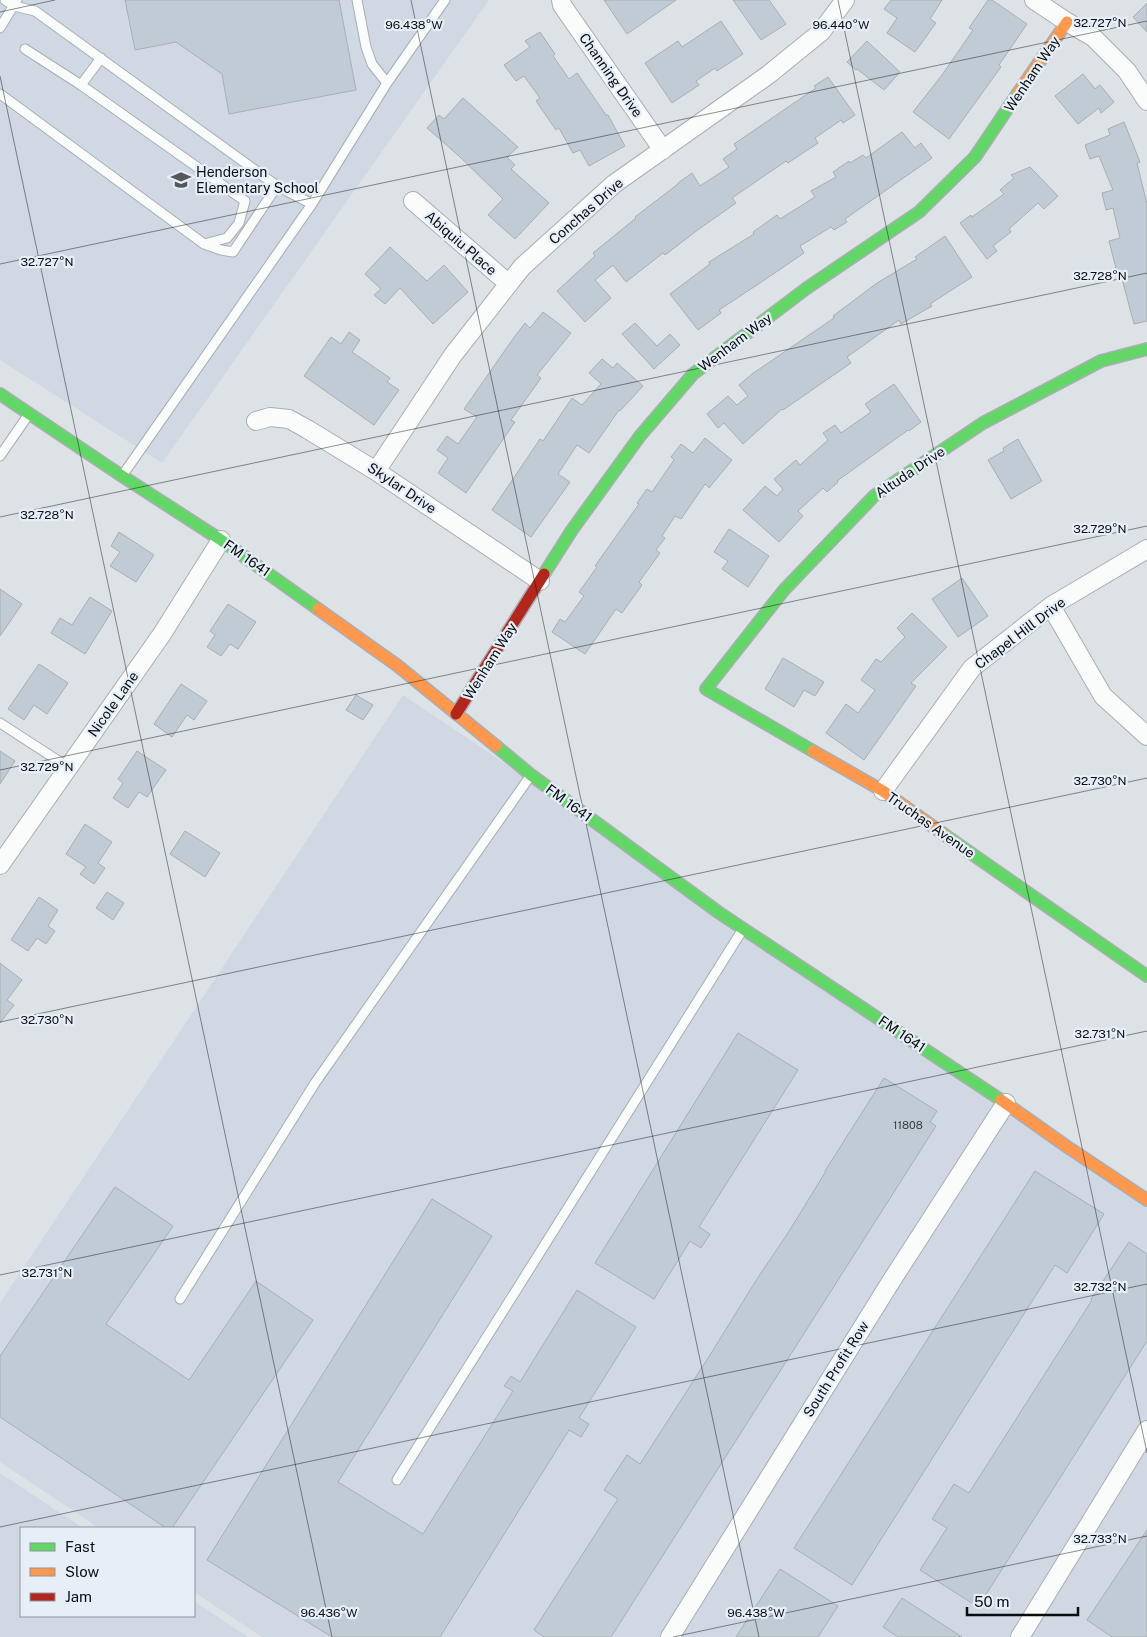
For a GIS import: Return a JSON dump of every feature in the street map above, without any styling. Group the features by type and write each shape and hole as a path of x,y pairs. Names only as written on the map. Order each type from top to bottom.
{"street":[{"name":"Channing Drive","path":"561,0 562,5 663,150"},
{"name":"Conchas Drive","path":"376,471 453,355 522,266 614,184 768,75 821,32 844,0"},
{"path":"1034,0 1093,37 1127,71 1147,101"},
{"name":"Wenham Way","path":"456,714 572,530 640,436 694,374 807,288 919,212 975,157 1067,22"},
{"name":"Abiquiu Place","path":"413,202 509,284"},
{"name":"Altuda Drive","path":"706,689 784,590 874,496 983,423 1101,361 1147,349"},
{"name":"FM 1641","path":"0,394 221,540 398,666 531,775 743,928 1006,1103 1147,1200"},
{"name":"Skylar Drive","path":"256,421 270,417 289,419 376,471 540,581"},
{"name":"Nicole Lane","path":"0,865 162,634 221,540"},
{"name":"Chapel Hill Drive","path":"883,791 972,668 1051,606 1147,550"},
{"path":"1051,606 1103,696 1147,736"},
{"name":"Truchas Avenue","path":"706,689 883,791 1147,976"},
{"name":"South Profit Row","path":"670,1637 890,1283 1006,1103"},
{"path":"1020,1637 1147,1430"}],"lane":[{"path":"5,0 35,11 277,186 312,204"},
{"path":"356,0 366,47 372,64 387,83"},
{"path":"122,476 312,204 387,83 445,0"},
{"path":"0,28 16,3"},
{"path":"25,49 81,85 246,200 239,223 227,238 204,244"},
{"path":"81,85 101,58"},
{"path":"0,94 204,244 221,250 233,252 277,186"},
{"path":"0,456 30,414"},
{"path":"0,723 68,767"},
{"path":"180,1299 315,1083 531,775"},
{"path":"397,1480 743,928"}],"shaded area":[{"name":"Henderson Elementary School","path":"0,0 489,0 162,463 0,360"},
{"path":"403,695 1147,1196 1147,1637 262,1637 195,1593 195,1527 98,1527 0,1462 0,1303"},
{"path":"0,1473 81,1527 20,1527 20,1617 195,1617 195,1602 248,1637 0,1637"}],"building":[{"path":"125,0 339,0 356,90 229,114 222,74 176,42 135,50"},
{"path":"604,0 676,0 627,34"},
{"path":"733,0 769,0 786,24 761,40"},
{"path":"891,0 942,0 930,19 936,23 915,52 887,33 897,18 884,9"},
{"path":"988,0 992,0 1027,24 999,65 1001,67 949,139 913,112 942,75 973,30 969,28"},
{"path":"1147,3 1147,32 1133,17"},
{"path":"721,21 743,54 717,71 715,68 696,81 699,85 672,103 645,63 678,41 682,47"},
{"path":"540,32 555,54 553,56 569,79 577,73 606,115 608,115 625,146 589,166 580,150 573,153 559,128 556,130 536,101 540,98 524,76 516,81 504,65 530,47 525,41"},
{"path":"867,41 900,72 884,90 847,62"},
{"path":"1083,74 1095,89 1100,85 1114,102 1101,113 1099,108 1078,124 1055,96"},
{"path":"828,77 855,115 843,123 841,120 815,138 818,143 788,163 786,161 732,198 736,203 665,255 663,253 626,282 613,265 595,280 611,298 585,322 557,291 595,256 593,253 678,183 692,173 700,186 729,167 723,159 737,149 734,144 816,88 814,86"},
{"path":"463,98 518,147 507,157 515,165 511,169 549,203 515,239 488,215 503,199 427,128 439,115 444,119"},
{"path":"1124,122 1140,162 1137,163 1147,204 1147,321 1134,324 1122,279 1119,280 1109,241 1120,238 1113,208 1106,210 1102,193 1113,190 1099,156 1090,159 1085,145 1110,135 1108,129"},
{"path":"902,132 915,148 921,143 932,158 845,219 847,222 834,230 831,227 800,246 804,253 719,310 721,313 698,330 670,294 710,264 709,262 754,234 753,232 777,215 780,219 815,197 811,191 836,177 833,172 849,161 850,163 863,155 866,158"},
{"path":"1030,167 1058,196 1044,209 1038,203 1009,229 1011,232 993,246 997,251 987,259 960,223 971,215 972,217 1004,194 1000,190 1014,178 1011,175"},
{"path":"945,236 972,277 930,304 932,306 901,324 899,320 847,357 851,363 782,409 743,444 724,423 718,428 707,414 728,396 737,405 748,396 739,385 752,374 834,318 833,316 877,283 917,259 915,257"},
{"path":"390,247 427,281 444,265 468,292 433,324 400,288 385,304 374,295 381,289 365,274"},
{"path":"543,312 571,333 537,375 541,378 511,420 515,422 466,493 438,473 448,458 437,450 447,436 458,444 477,417 464,409 525,323 530,328"},
{"path":"635,323 657,346 670,334 680,345 654,369 622,334"},
{"path":"349,332 360,340 352,352 390,378 387,382 399,390 374,425 304,376 331,337 341,344"},
{"path":"602,359 613,368 617,363 643,386 619,410 589,453 577,445 558,474 570,482 531,537 492,510 540,439 543,441 572,398 582,405 601,384 589,373"},
{"path":"894,384 921,422 837,481 827,492 823,488 798,511 803,516 779,542 743,510 765,486 777,496 783,489 774,479 796,460 800,465 828,440 823,433 835,425 841,433 871,412 865,404"},
{"path":"705,438 732,460 709,488 705,484 681,519 675,516 662,536 665,538 656,550 660,553 639,582 642,585 622,613 616,609 585,654 552,632 560,619 565,622 584,596 579,592 597,567 595,566 639,504 637,503 647,489 652,492 674,460 671,457 681,444 693,453"},
{"path":"1018,439 1042,481 1011,499 988,460 1004,451 1003,448"},
{"path":"729,529 769,556 748,587 722,569 728,561 714,552"},
{"path":"119,532 154,555 136,582 110,566 120,552 111,546"},
{"path":"962,578 988,616 958,637 932,599"},
{"path":"0,589 22,604 0,636"},
{"path":"90,597 112,611 85,654 51,633 60,618 72,625"},
{"path":"228,604 256,622 238,649 230,644 221,656 207,647 215,635 210,631"},
{"path":"912,613 947,647 911,683 916,686 864,760 826,733 846,704 858,713 875,690 861,680 876,659 881,662 905,637 897,628"},
{"path":"783,658 824,682 815,696 804,690 794,707 765,689"},
{"path":"39,664 68,683 47,714 34,705 24,720 8,709"},
{"path":"181,684 207,701 194,720 187,715 172,737 154,724"},
{"path":"356,695 373,705 363,720 346,710"},
{"path":"0,751 15,761 0,784"},
{"path":"137,751 166,770 147,797 139,792 128,808 113,798 123,783 118,779"},
{"path":"85,824 112,842 98,863 105,868 94,884 80,874 86,867 66,854"},
{"path":"185,831 220,853 205,877 170,854"},
{"path":"107,892 124,903 113,920 96,908"},
{"path":"39,897 58,910 48,926 55,931 46,944 37,938 28,951 11,940"},
{"path":"0,963 22,980 7,1000 14,1005 0,1023"},
{"path":"738,1033 798,1070 699,1227 710,1234 701,1248 690,1241 654,1299 595,1263"},
{"path":"884,1078 937,1111 930,1122 936,1126 611,1637 544,1637 534,1630 618,1499 604,1490 627,1455 640,1464 788,1233"},
{"path":"1035,1171 1104,1214 1067,1273 1055,1265 852,1585 794,1548"},
{"path":"115,1187 173,1226 106,1324 189,1380 256,1281 313,1320 173,1527 165,1527 0,1417 0,1356"},
{"path":"432,1199 492,1236 338,1482 423,1534 513,1391 504,1386 511,1376 520,1382 577,1290 636,1327 579,1418 589,1424 581,1437 569,1430 440,1637 332,1637 207,1560"},
{"path":"1129,1242 1147,1254 1147,1341 978,1607 920,1570 947,1528 932,1519 954,1484 969,1493"},
{"path":"1147,1530 1147,1637 1112,1637 1087,1620"},
{"path":"780,1569 838,1606 818,1637 736,1637"},
{"path":"902,1598 962,1637 898,1637 883,1627"}],"traffic: fast":[{"path":"544,574 572,530 640,436 693,374 807,288 919,212 975,157 1018,93"},
{"path":"813,751 706,689 784,590 874,496 983,423 1101,361 1147,349"},
{"path":"0,394 221,540 318,609"},
{"path":"496,746 531,775 718,912 1001,1100"},
{"path":"942,833 1147,976"}],"traffic: slow":[{"path":"1018,93 1067,22"},
{"path":"318,609 398,666 496,746"},
{"path":"813,751 883,791 942,833"},
{"path":"1001,1100 1147,1200"}],"traffic: jam":[{"path":"456,714 544,574"}],"place":[{"name":"Henderson Elementary School","path":"181,180"}]}
